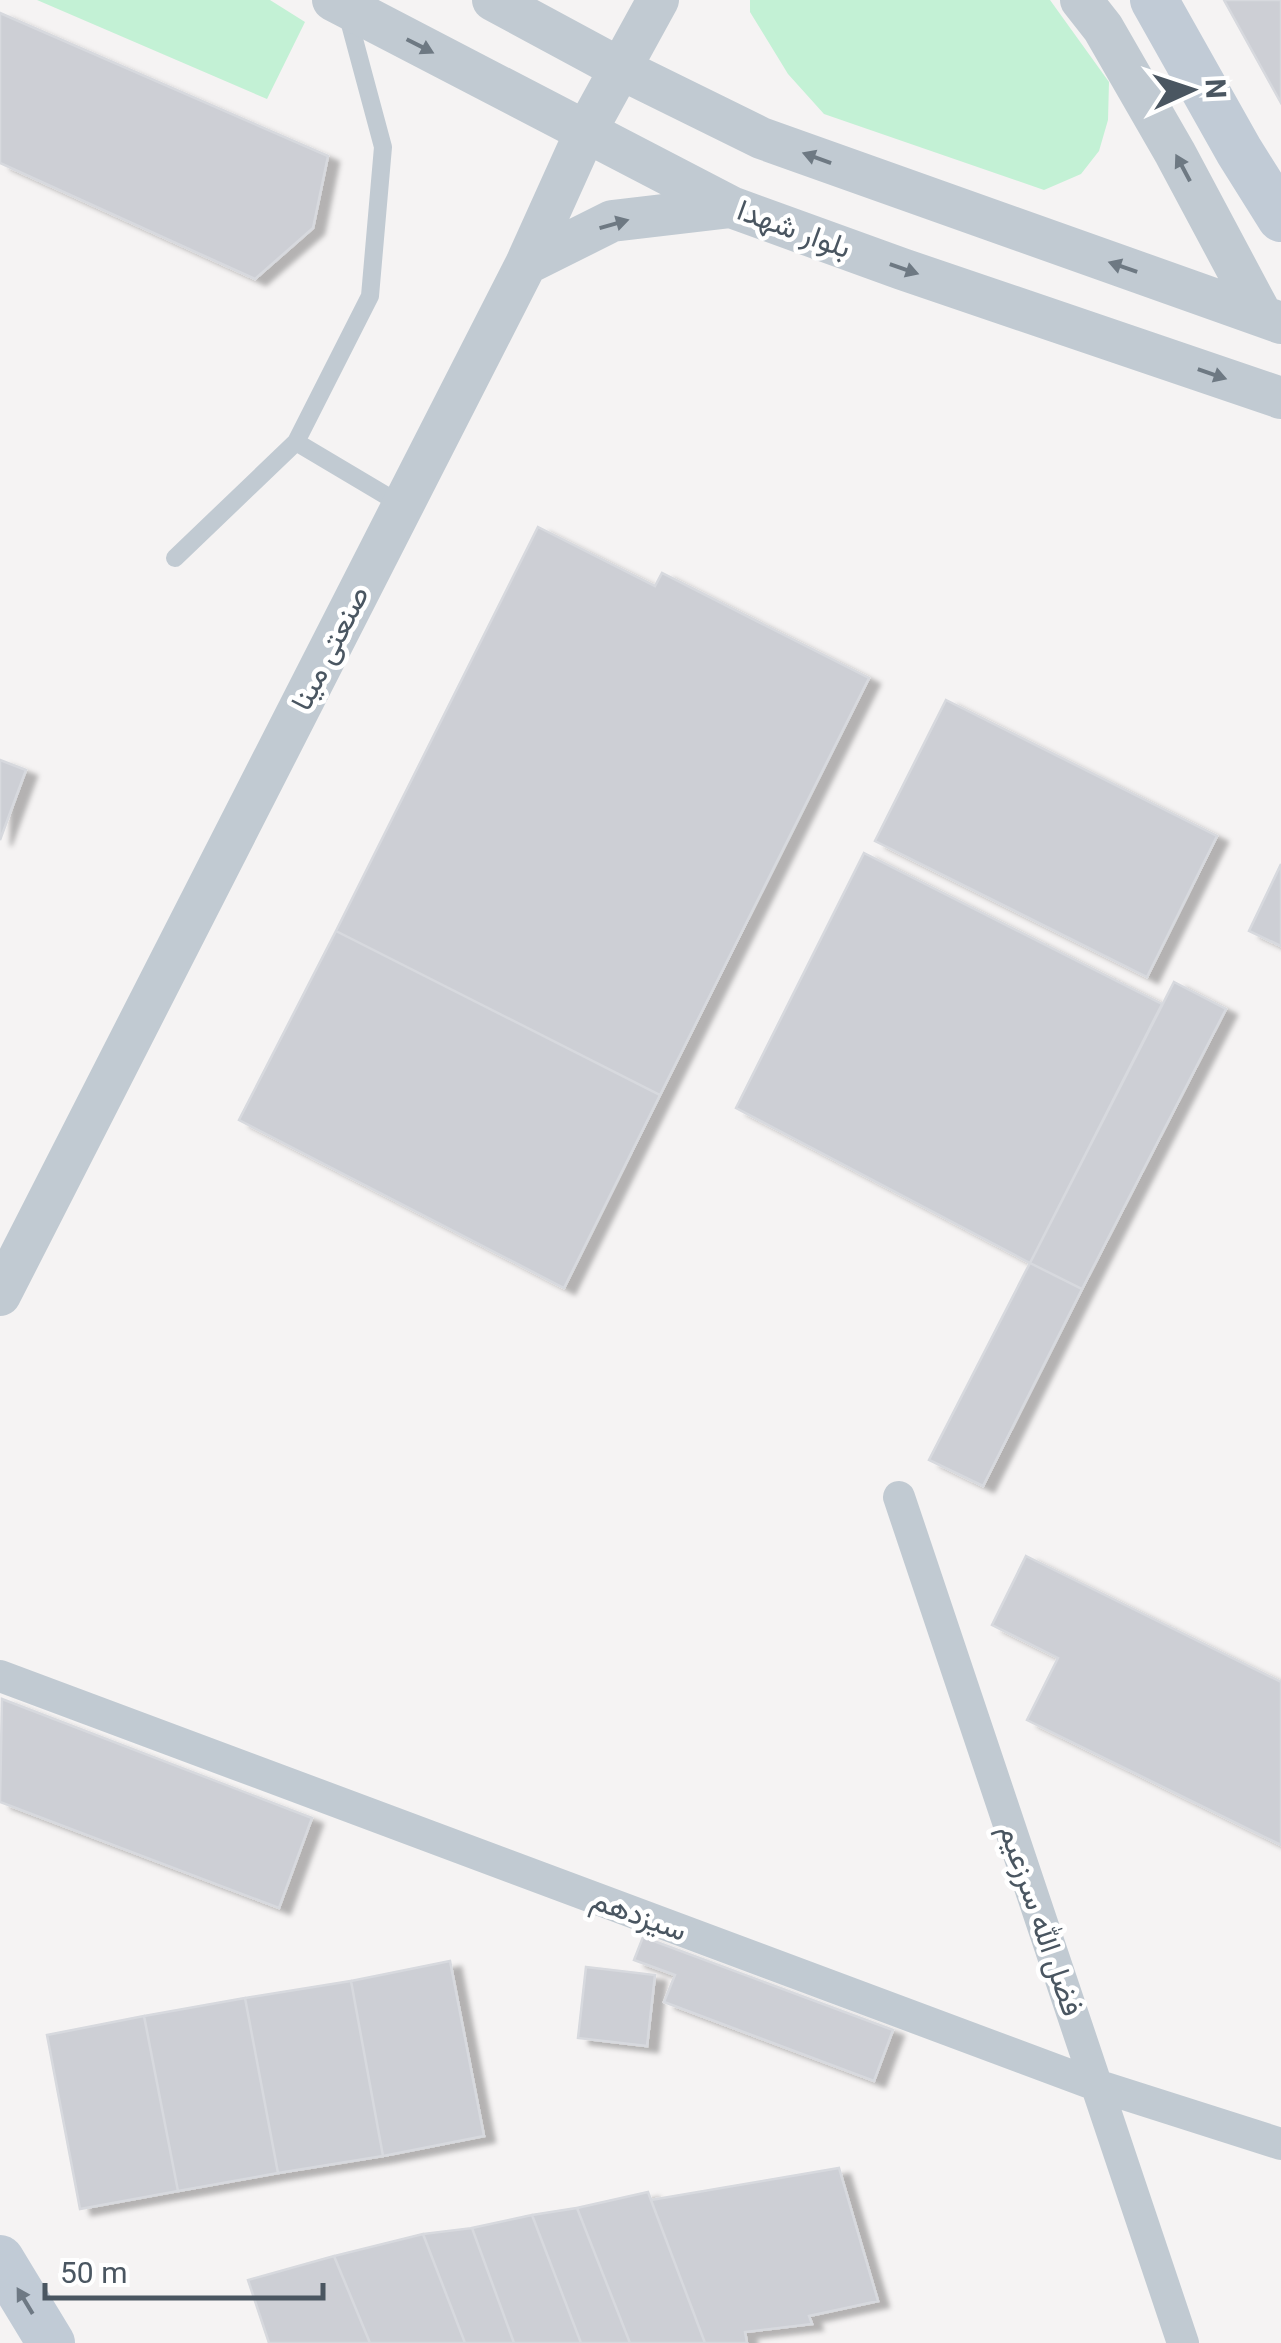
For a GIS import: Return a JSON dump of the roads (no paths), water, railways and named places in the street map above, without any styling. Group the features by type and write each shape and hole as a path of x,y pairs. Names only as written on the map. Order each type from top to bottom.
{"main road":[{"path":"1154,0 1281,218"},
{"path":"0,2259 51,2343"}],"street":[{"path":"493,0 618,68 760,138 1271,319"},
{"name":"صنعتی مینا","path":"0,1295 526,264 618,68 658,0"},
{"path":"1081,0 1103,28 1271,319"},
{"name":"بلوار شهدا","path":"340,4 731,207 1281,398"},
{"path":"526,264 612,221 731,207"},
{"name":"فضل الله سرزعیم","path":"898,1497 1183,2343"},
{"name":"سیزدهم","path":"0,1676 1096,2085 1281,2144"}],"lane":[{"path":"175,558 296,442 370,296 383,147 340,4"},
{"path":"296,442 402,505"}]}
